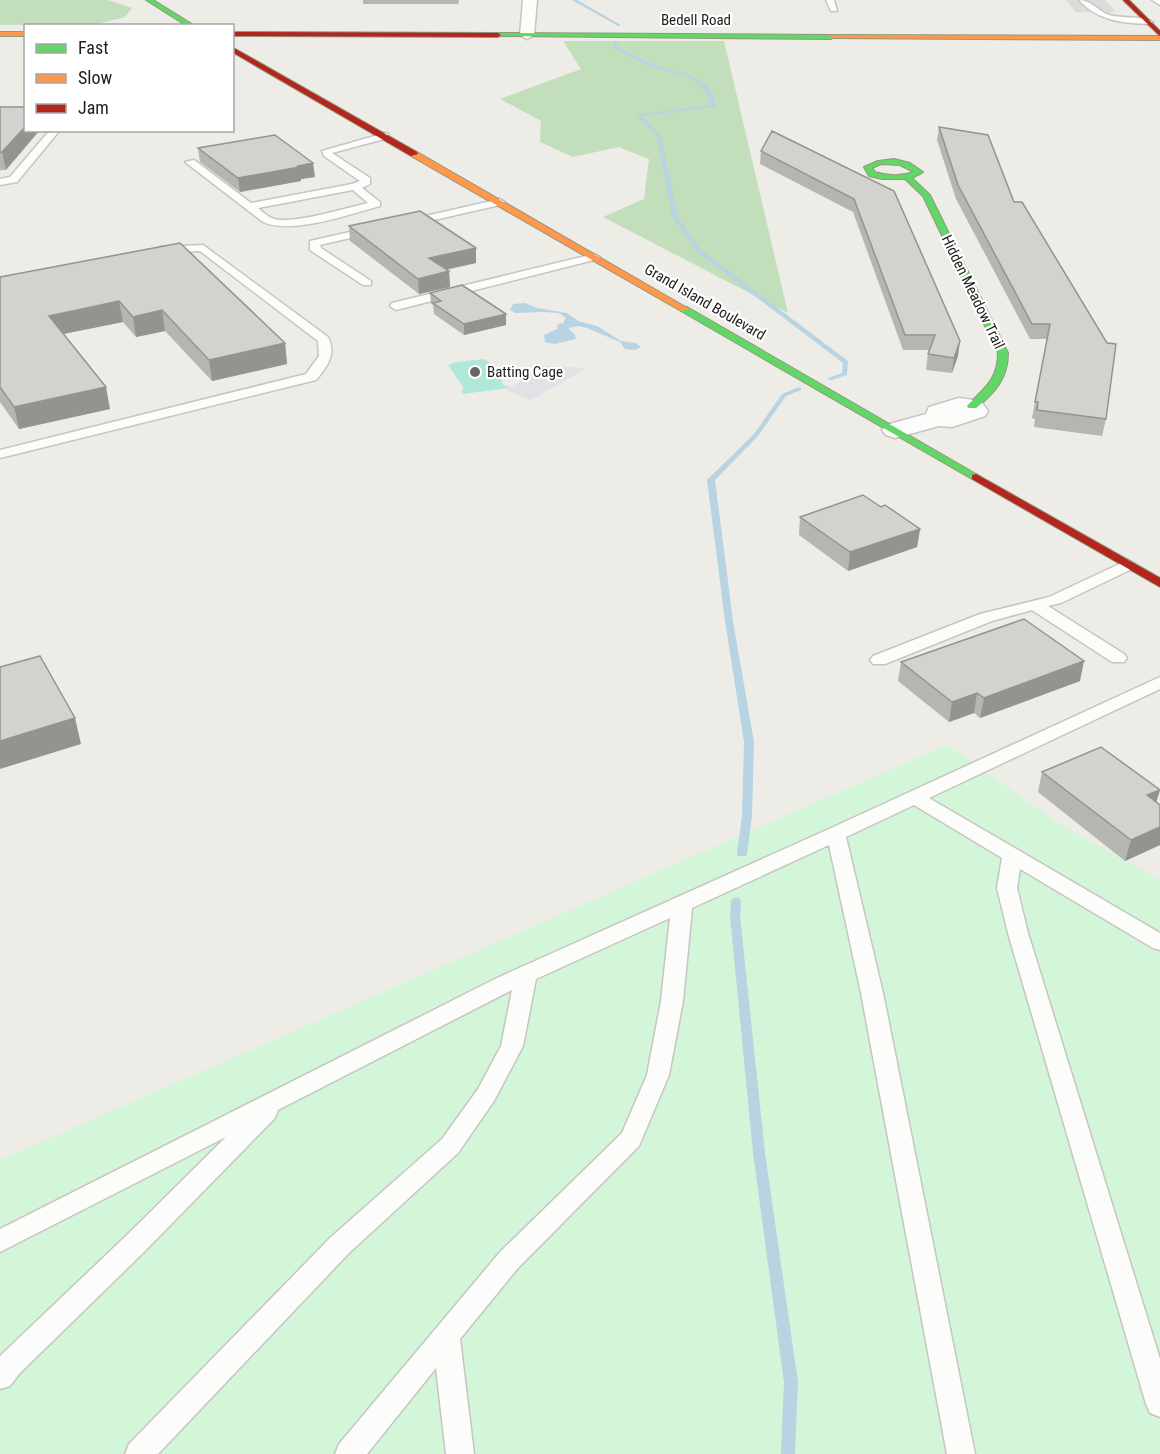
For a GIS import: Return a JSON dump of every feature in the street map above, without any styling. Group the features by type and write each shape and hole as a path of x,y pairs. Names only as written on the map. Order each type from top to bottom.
{"street":[{"path":"149,0 189,24"},
{"path":"527,35 530,0"},
{"path":"1126,0 1160,33"},
{"path":"0,34 24,34"},
{"name":"Bedell Road","path":"234,34 1160,38"},
{"name":"Grand Island Boulevard","path":"234,50 1160,583"},
{"name":"Hidden Meadow Trail","path":"895,430 938,418 952,420 976,411 972,406 988,394 1002,374 1005,364 1003,353 926,195 907,177"}],"lane":[{"path":"830,0 834,9"},
{"path":"1083,0 1092,11 1099,14 1121,20 1149,22"},
{"path":"0,182 13,180 54,132"},
{"path":"249,207 355,187 366,182 327,154 327,151 385,136"},
{"path":"190,162 249,207 276,223 291,222 376,204 355,187"},
{"path":"367,283 316,250 314,243 500,202"},
{"path":"0,454 311,377 325,362 327,352 324,340 203,248 176,247 145,252"},
{"path":"396,306 594,257"},
{"path":"879,660 986,617 1055,600 1128,565"},
{"path":"1035,605 1118,658"},
{"path":"0,1241 526,975 836,834 1160,682"},
{"path":"914,797 1160,943"},
{"path":"836,834 872,993 961,1454"},
{"path":"1013,855 1007,888 1018,933 1160,1404"},
{"path":"349,1454 508,1260 631,1139 658,1075 672,1001 682,903"},
{"path":"139,1454 340,1245 450,1146 486,1095 512,1046 526,975"},
{"path":"0,1377 9,1365 136,1243 279,1099"},
{"path":"446,1335 460,1454"}],"green space":[{"path":"0,0 108,0 132,8 125,17 97,24 0,25"},
{"path":"563,41 724,41 788,313 603,217 644,199 649,159 619,147 573,157 540,142 541,121 500,99 581,69"},
{"name":"Batting Cage","path":"484,359 496,370 503,385 511,388 462,394 463,387 448,365"},
{"path":"947,745 1063,826 1160,880 1160,1454 0,1454 0,1160"}],"shaded area":[{"path":"1066,0 1105,0 1115,11 1109,13 1076,12"},
{"path":"544,366 587,368 531,400 506,390"}],"water":[{"path":"525,303 537,308 567,313 578,321 597,326 621,341 636,343 641,347 635,350 625,349 620,342 579,326 568,328 576,339 555,344 545,342 544,335 557,329 558,324 563,323 566,318 559,313 515,313 510,310 513,304"}],"building":[{"path":"0,107 24,107 24,128 0,152"},
{"path":"939,127 988,135 1014,202 1022,202 1107,343 1116,344 1106,419 1037,410 1038,402 1035,402 1050,324 1032,324 958,185"},
{"path":"772,131 894,191 960,341 954,358 928,354 935,335 905,335 854,199 761,151"},
{"path":"275,135 313,163 238,178 198,148"},
{"path":"420,211 476,248 429,258 449,271 418,279 349,226"},
{"path":"180,243 285,343 209,360 162,310 133,317 119,301 49,316 106,387 14,407 0,387 0,277"},
{"path":"462,285 506,314 464,324 433,303 441,301 430,293"},
{"path":"863,495 881,507 885,505 920,529 850,552 800,517"},
{"path":"1024,619 1084,661 984,698 977,693 952,702 901,662"},
{"path":"40,656 75,718 0,741 0,667"},
{"path":"1101,747 1160,790 1147,795 1160,805 1160,827 1131,840 1042,772"}],"waterway":[{"path":"574,0 619,25"},
{"path":"615,42 615,47 651,65 696,78 709,92 714,106 638,115 659,136 675,217 699,251 846,362 845,374 830,379"},
{"path":"742,854 747,816 749,742 729,621 711,480 756,435 784,395 799,389"},
{"path":"736,901 735,916 759,1153 791,1382 788,1454"}],"traffic: fast":[{"path":"149,0 189,24"},
{"path":"498,35 831,37"},
{"path":"907,177 919,172 907,165 887,161 868,167 872,174 882,177 907,177 926,195 1003,353 1002,370 995,384 972,406"},
{"path":"684,309 976,477"}],"traffic: slow":[{"path":"0,34 24,34"},
{"path":"831,37 1160,38"},
{"path":"414,154 684,309"}],"traffic: jam":[{"path":"1126,0 1160,34"},
{"path":"234,34 498,35"},
{"path":"234,50 414,154"},
{"path":"976,477 1160,583"}],"place":[{"name":"Batting Cage","path":"475,372"}]}
